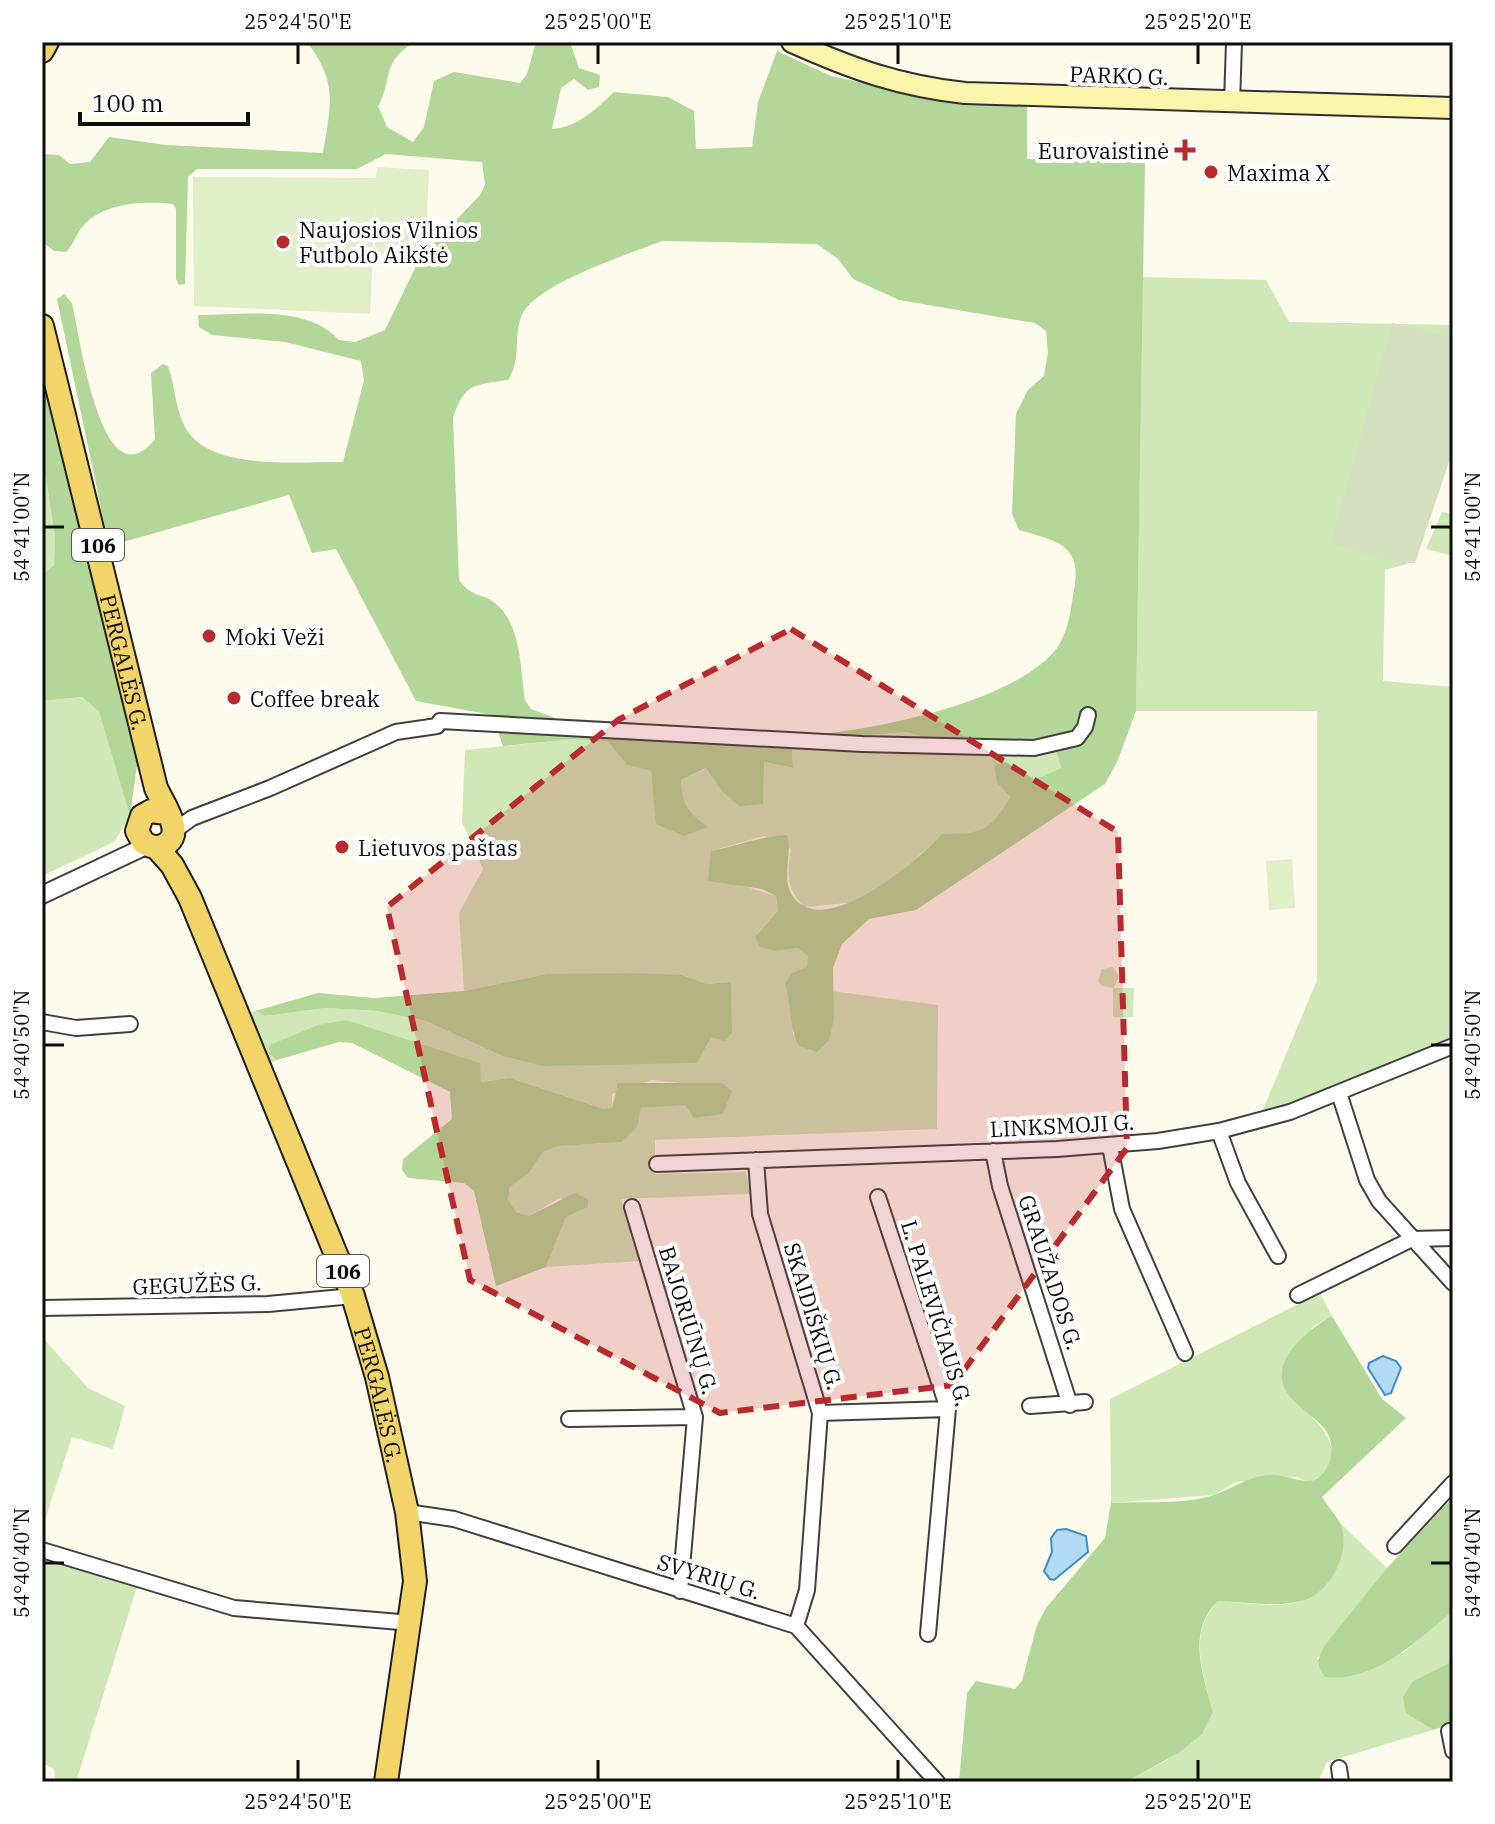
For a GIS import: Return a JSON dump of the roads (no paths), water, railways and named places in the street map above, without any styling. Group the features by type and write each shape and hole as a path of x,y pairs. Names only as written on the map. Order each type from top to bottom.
{"main road":[{"path":"42,51 47,42"},
{"name":"PARKO G.","path":"792,42 849,68 911,87 1002,95 1453,108"},
{"name":"PERGALĖS G.","path":"42,326 172,865 188,894 353,1296 377,1377 415,1559 412,1623 386,1782"}],"street":[{"path":"1232,103 1234,42"},
{"path":"42,895 162,828 270,788 396,732 437,726 440,721 862,744 1034,748 1077,738 1085,727 1088,715"},
{"path":"42,1022 87,1028 130,1024"},
{"name":"LINKSMOJI G.","path":"657,1164 1110,1146 1219,1131 1290,1112 1453,1046"},
{"path":"1339,1093 1367,1180 1412,1239 1453,1283"},
{"path":"1219,1131 1238,1183 1278,1256"},
{"path":"1110,1146 1122,1209 1185,1353"},
{"name":"GRAUŽADOS G.","path":"993,1151 1000,1186 1078,1404 1030,1406"},
{"name":"SKAIDIŠKIŲ G.","path":"756,1160 760,1214 820,1413 807,1590 796,1626"},
{"name":"L. PALEVIČIAUS G.","path":"878,1197 948,1409 928,1634"},
{"name":"BAJORIŪNŲ G.","path":"632,1207 695,1417 673,1589"},
{"path":"1298,1295 1412,1239 1453,1238"},
{"name":"GEGUŽĖS G.","path":"42,1308 268,1304 353,1296"},
{"path":"820,1413 948,1409"},
{"path":"569,1419 695,1417"},
{"path":"1395,1546 1453,1483"},
{"name":"SVYRIŲ G.","path":"407,1512 454,1519 796,1626"},
{"path":"42,1550 234,1608 412,1623"},
{"path":"796,1626 937,1782"},
{"path":"1449,1731 1453,1751"}],"water":[{"path":"1383,1356 1396,1361 1401,1368 1391,1393 1385,1395 1368,1368 1369,1363"},
{"path":"1066,1529 1086,1536 1088,1552 1054,1580 1050,1579 1044,1571 1052,1552 1051,1538 1057,1530"}],"place":[{"name":"Eurovaistinė","path":"1185,150"},
{"name":"Maxima X","path":"1211,172"},
{"name":"Naujosios Vilnios Futbolo Aikštė","path":"283,242"},
{"name":"Moki Veži","path":"209,636"},
{"name":"Coffee break","path":"234,698"},
{"name":"Lietuvos paštas","path":"342,847"}]}
